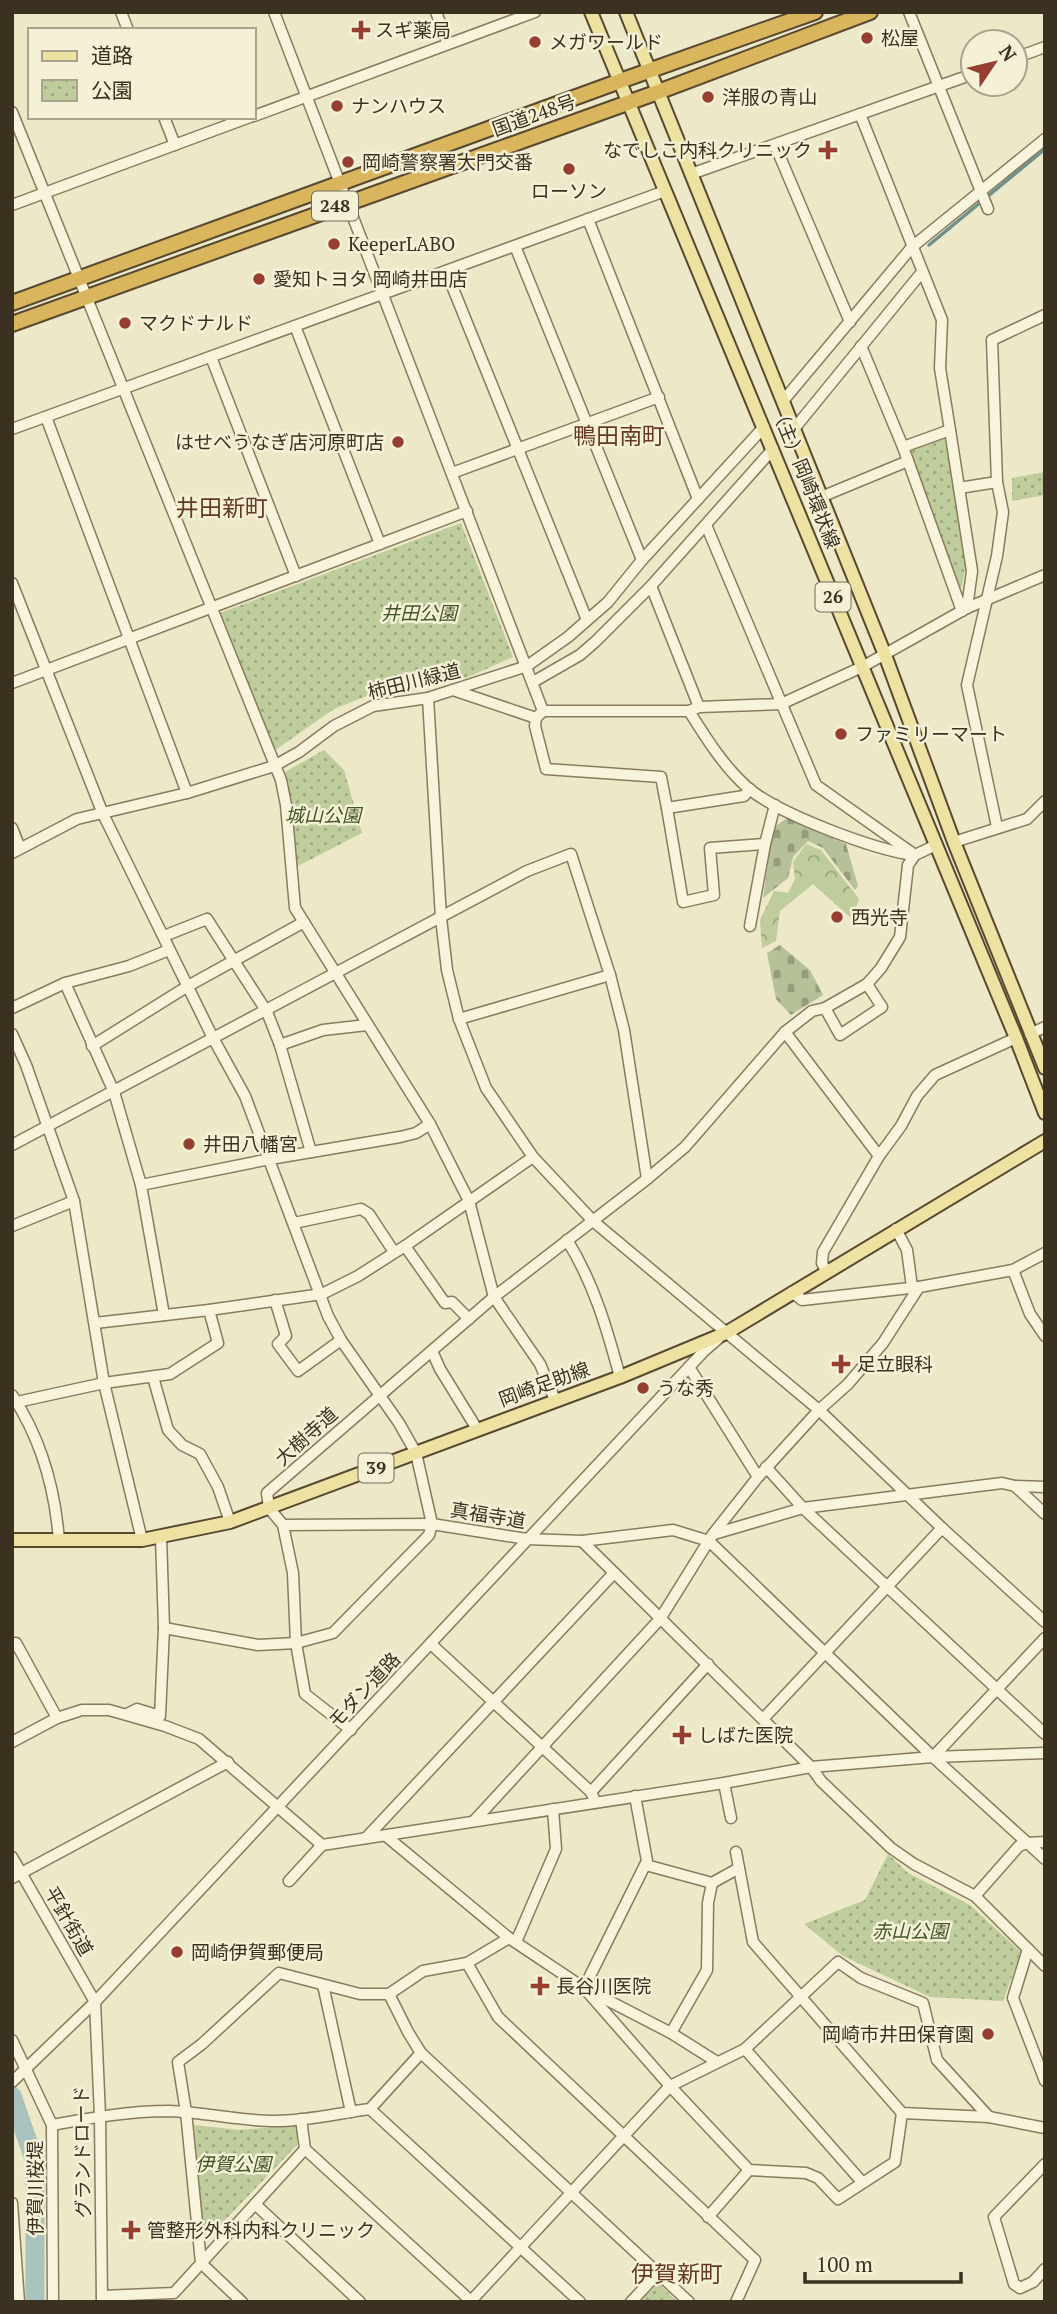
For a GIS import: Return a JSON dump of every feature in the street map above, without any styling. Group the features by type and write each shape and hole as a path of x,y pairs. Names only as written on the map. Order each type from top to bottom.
{"highway":[{"name":"国道248号","path":"12,303 815,12"},
{"name":"国道248号","path":"12,324 658,92 870,12"}],"main road":[{"name":"（主）岡崎環状線","path":"592,12 1045,1114"},
{"name":"（主）岡崎環状線","path":"626,12 885,655 954,842 1045,1068"},
{"name":"岡崎足助線","path":"12,1540 142,1540 230,1522 620,1377 726,1333 1045,1141"}],"street":[{"path":"274,12 533,682 546,769 661,777 683,902 714,895 710,848 765,844"},
{"path":"436,12 448,44"},
{"path":"256,115 535,12"},
{"path":"909,12 988,209"},
{"path":"691,174 959,80"},
{"path":"12,112 281,780 286,805 295,908 430,1124 469,1201 495,1297 540,1364 555,1400"},
{"path":"860,114 942,320 940,368 972,571 964,610"},
{"path":"165,119 175,145"},
{"path":"12,205 246,119"},
{"path":"783,401 912,247 1045,139"},
{"path":"775,145 850,322"},
{"path":"12,429 666,191"},
{"path":"588,219 698,499"},
{"path":"515,246 642,560"},
{"path":"446,271 587,620"},
{"path":"794,429 922,272"},
{"path":"997,827 967,685 997,556 1003,512 997,482 992,340 1045,315"},
{"path":"295,326 380,544"},
{"path":"861,346 903,447 964,610"},
{"path":"211,357 296,576"},
{"path":"452,472 659,397"},
{"path":"46,417 187,793"},
{"name":"柿田川緑道","path":"16,850 77,820 187,793 274,766 334,726 373,706 428,698 527,666 568,637 608,601 764,426"},
{"path":"903,447 950,430"},
{"path":"533,682 580,655 650,586 773,449"},
{"path":"821,497 908,461"},
{"path":"959,488 997,482"},
{"path":"12,683 467,511"},
{"path":"706,525 816,785 915,855"},
{"path":"451,690 539,714 781,704 862,667 964,610 1045,575"},
{"path":"12,583 103,814 213,1038 245,1096 328,1316 416,1453 432,1524 429,1535 332,1633 296,1643 258,1646 164,1628"},
{"path":"650,586 704,735 731,770 750,789 775,805 854,839 915,855"},
{"path":"428,698 441,918 447,970 459,1020 486,1088 533,1157 593,1221 819,1410 1045,1622"},
{"path":"667,808 744,796 750,789"},
{"path":"954,842 1027,819 1045,801"},
{"path":"750,926 775,805"},
{"path":"12,828 16,850"},
{"path":"380,1396 495,1297 685,1147 785,1032 812,1011 825,1008 867,984 881,968 900,937 908,865 915,855 936,845"},
{"path":"12,1145 267,1012 527,871 571,854 610,975 624,1030 647,1179"},
{"path":"164,936 207,919 267,1012 311,1152"},
{"path":"92,1046 188,986 304,922"},
{"path":"12,1008 65,983 130,966 169,950"},
{"path":"459,1020 610,975"},
{"path":"65,983 114,1093 141,1185 164,1315"},
{"path":"825,1008 840,1035 882,1007 867,984"},
{"path":"279,1045 323,1030 368,1025"},
{"path":"1030,1034 1045,1027"},
{"path":"785,1032 879,1156"},
{"path":"12,1034 49,1126 74,1201 104,1383 142,1540"},
{"path":"825,1271 822,1263 823,1252 917,1096 935,1075 1016,1038"},
{"path":"141,1185 400,1137 416,1133 430,1124"},
{"path":"95,1323 321,1294 358,1276 405,1246 533,1157"},
{"path":"12,1226 74,1201"},
{"path":"294,1223 361,1209 369,1214 394,1252"},
{"path":"473,1821 660,1619 711,1538 766,1467 819,1410 848,1384 883,1343 915,1287 908,1250 896,1229"},
{"path":"567,1240 581,1263 603,1314 620,1377"},
{"path":"405,1246 445,1303 452,1302 469,1319"},
{"path":"792,1292 802,1300 915,1287 1013,1270 1045,1253"},
{"path":"1013,1270 1030,1314 1045,1336"},
{"path":"275,1300 286,1336 278,1344 298,1371 341,1340"},
{"path":"59,1541 57,1509 46,1460 30,1422 15,1399 170,1374 218,1343 209,1310"},
{"name":"モダン道路","path":"12,2082 95,2002 689,1367 726,1333"},
{"path":"432,1351 477,1429"},
{"path":"689,1367 758,1477"},
{"path":"153,1377 168,1430 182,1445 200,1454 218,1487 230,1522"},
{"name":"大樹寺道","path":"269,1507 267,1493 380,1396"},
{"path":"766,1467 803,1508 1045,1734"},
{"path":"711,1538 803,1508 1002,1483 1045,1487"},
{"path":"1015,1486 1045,1514"},
{"path":"269,1507 282,1525 293,1573 296,1643 305,1694 351,1730"},
{"name":"真福寺道","path":"282,1525 432,1524 527,1539 582,1541 673,1531 711,1538"},
{"path":"763,1719 942,1528"},
{"path":"127,1714 137,1709 160,1716 164,1628 161,1537"},
{"path":"711,1538 825,1654 1045,1859"},
{"path":"582,1541 891,1848 914,1864 975,1896 1045,1966"},
{"path":"366,1838 614,1573"},
{"path":"933,1757 1045,1638"},
{"path":"12,1643 16,1643 57,1718"},
{"path":"431,1644 593,1797"},
{"path":"593,1797 708,1664"},
{"path":"12,1742 57,1718 82,1710 109,1710 127,1714 199,1739 322,1845"},
{"path":"289,1881 322,1845 553,1809 593,1797 635,1796 811,1767 933,1757 1045,1753"},
{"path":"17,1875 228,1762"},
{"path":"724,1783 731,1818"},
{"path":"584,1988 646,1865 635,1796"},
{"path":"242,2302 201,2263 186,2112 178,2062 202,2044 279,1973 360,1994 389,1994 422,1971 467,1963 513,1940 556,1849 553,1809"},
{"path":"386,1836 513,1940 584,1988 671,2033 717,2062"},
{"path":"975,1896 1019,1846 1045,1842"},
{"path":"736,1852 753,1942 902,2113 989,2117 1045,2128"},
{"name":"平針街道","path":"12,1857 17,1875 95,2002"},
{"path":"646,1865 712,1883 739,1868"},
{"path":"671,2033 708,1970 708,1903 712,1883"},
{"path":"1028,1949 1013,1998 1045,2081"},
{"path":"301,2119 305,2149 471,2301 670,2085 745,2049 838,1962 861,1978 923,2003 937,2060 989,2117"},
{"path":"467,1963 498,2017 755,2260 736,2302"},
{"path":"323,1986 351,2112"},
{"path":"584,1988 749,2170 806,2174 818,2178 838,2199 895,2162 902,2113"},
{"path":"389,1994 421,2053 689,2302"},
{"name":"グランドロード","path":"95,2002 100,2116 102,2299"},
{"name":"伊賀川桜堤","path":"12,2040 52,2125 53,2302"},
{"path":"745,2049 862,2182"},
{"path":"52,2125 100,2116 151,2112 186,2112 228,2119 276,2121 370,2109 421,2053"},
{"path":"370,2109 580,2302"},
{"path":"102,2299 176,2297 201,2263 305,2149"},
{"path":"1045,2164 994,2217 1014,2284 1020,2288 1025,2287 1045,2269"},
{"path":"708,2217 749,2170"},
{"name":"伊賀川桜堤","path":"12,2203 17,2297"},
{"path":"254,2204 360,2302"},
{"path":"631,2302 658,2273"}],"green space":[{"path":"945,437 966,566 959,597 908,451"},
{"path":"1045,472 1045,495 1012,501 1012,478"},
{"name":"井田公園","path":"461,523 513,657 468,677 377,692 334,709 271,753 220,613"},
{"name":"城山公園","path":"324,750 344,770 362,833 296,867 285,772"},
{"path":"787,818 846,844 858,886 855,890 823,848 808,841 793,857 788,878 763,898 773,828"},
{"path":"806,844 821,850 859,899 852,919 813,884 780,911 776,941 762,948 760,920 774,891 788,893 795,879 793,862"},
{"path":"780,945 810,970 823,995 791,1015 776,999 767,953"},
{"name":"赤山公園","path":"888,1854 908,1873 970,1905 1021,1952 1003,2001 930,1997 843,1956 804,1924 865,1900"},
{"name":"伊賀公園","path":"194,2125 239,2130 299,2125 297,2145 204,2242"},
{"path":"658,2283 678,2302 640,2302"}],"waterway":[{"path":"929,245 1045,149"},
{"path":"12,2096 35,2162 35,2302"}],"place":[{"name":"スギ薬局","path":"361,30"},
{"name":"松屋","path":"867,38"},
{"name":"メガワールド","path":"535,42"},
{"name":"洋服の青山","path":"708,97"},
{"name":"ナンハウス","path":"337,106"},
{"name":"なでしこ内科クリニック","path":"828,150"},
{"name":"岡崎警察署大門交番","path":"348,162"},
{"name":"ローソン","path":"569,169"},
{"name":"KeeperLABO","path":"334,244"},
{"name":"愛知トヨタ 岡崎井田店","path":"259,279"},
{"name":"マクドナルド","path":"125,323"},
{"name":"はせべうなぎ店河原町店","path":"398,442"},
{"name":"ファミリーマート","path":"841,734"},
{"name":"西光寺","path":"837,917"},
{"name":"井田八幡宮","path":"189,1144"},
{"name":"足立眼科","path":"841,1364"},
{"name":"うな秀","path":"643,1388"},
{"name":"しばた医院","path":"682,1735"},
{"name":"岡崎伊賀郵便局","path":"177,1952"},
{"name":"長谷川医院","path":"540,1986"},
{"name":"岡崎市井田保育園","path":"988,2034"},
{"name":"管整形外科内科クリニック","path":"131,2230"}],"district":[{"name":"鴨田南町","path":"619,436"},
{"name":"井田新町","path":"222,508"},
{"name":"伊賀新町","path":"677,2274"}]}
